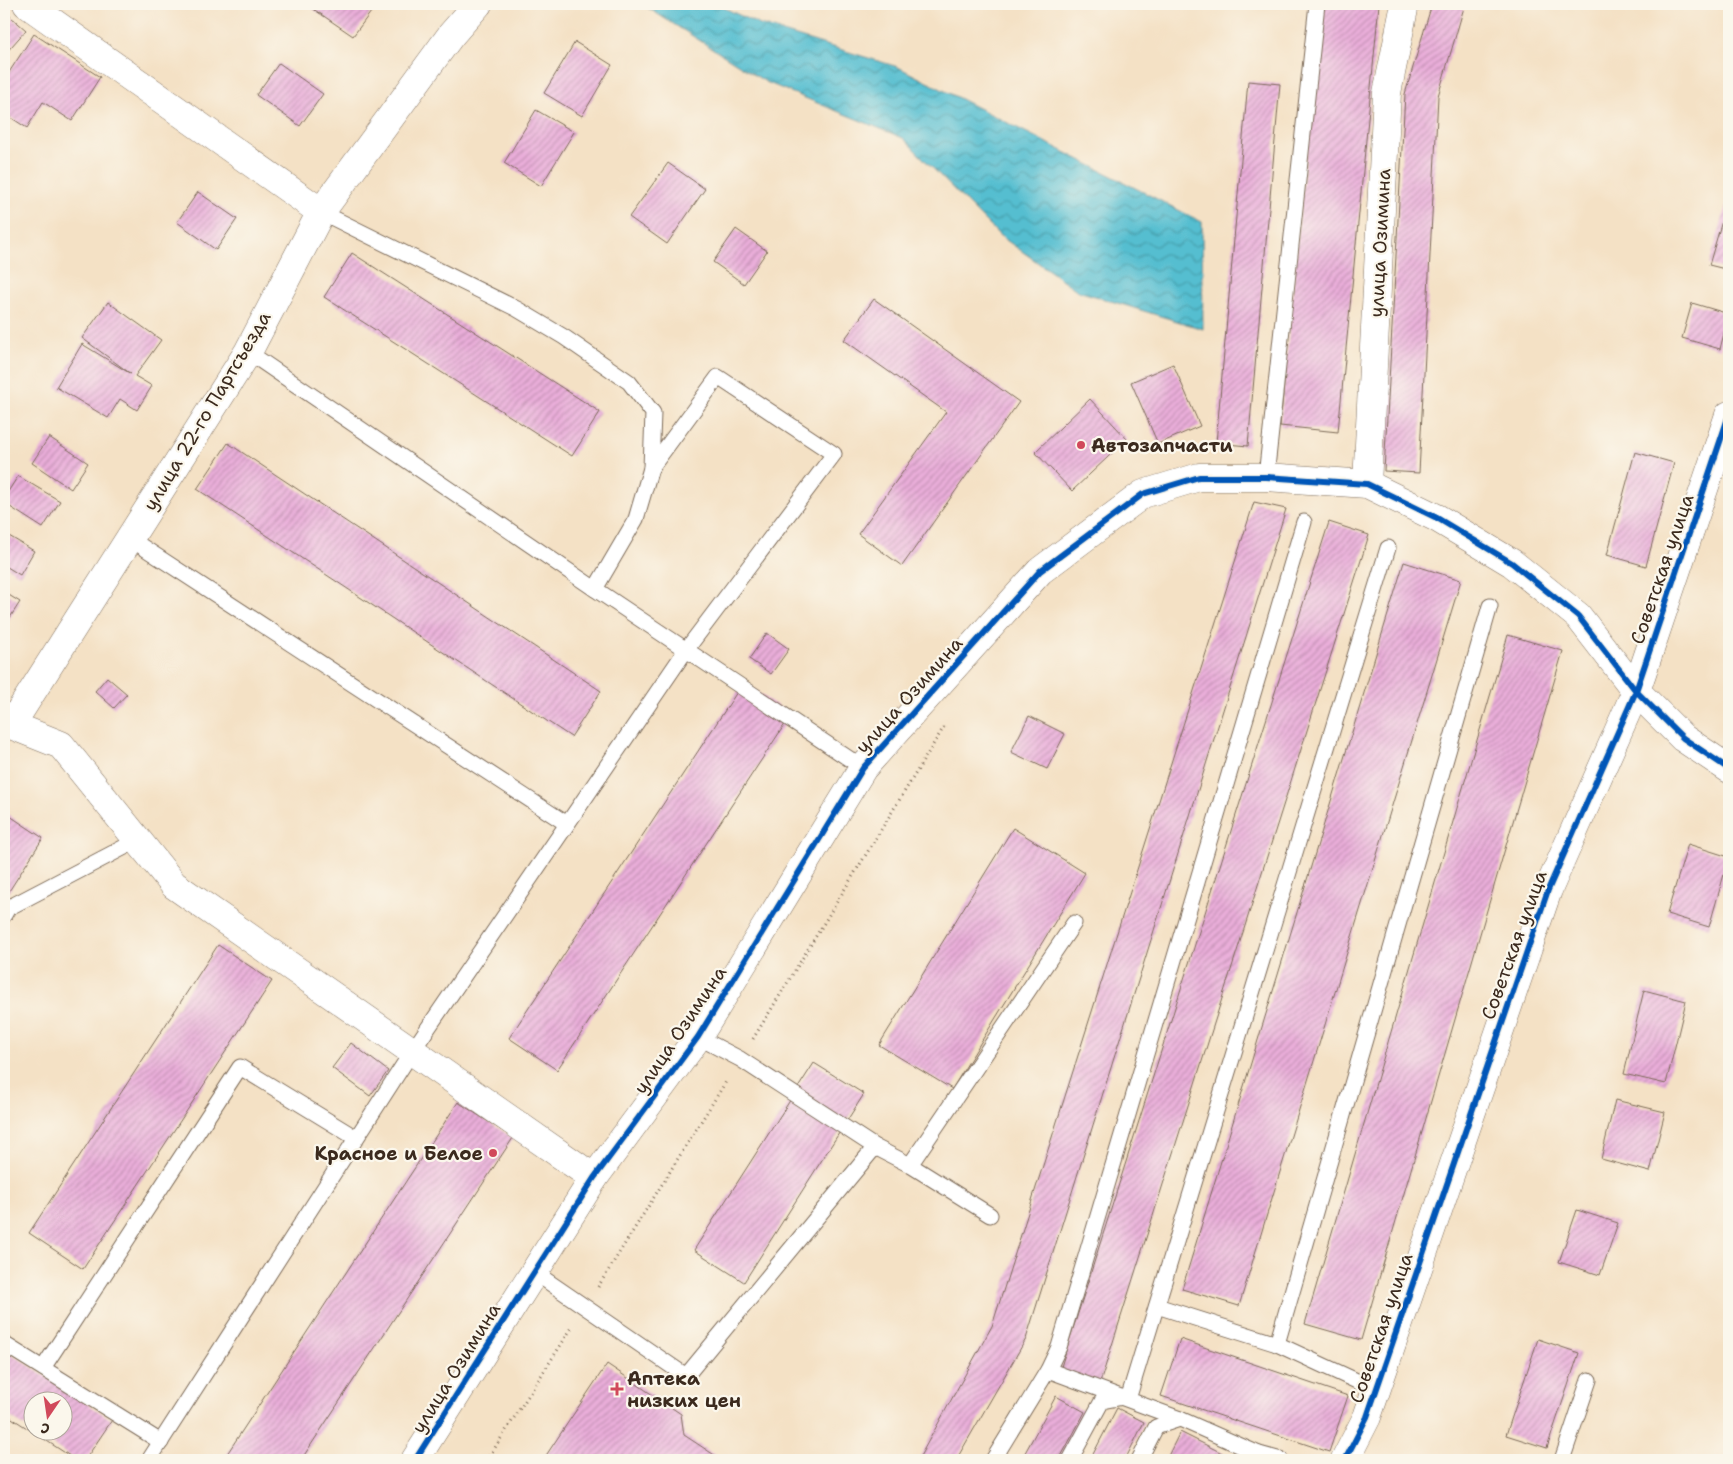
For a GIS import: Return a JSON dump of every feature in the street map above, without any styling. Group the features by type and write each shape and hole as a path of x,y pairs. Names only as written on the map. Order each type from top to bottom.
{"street":[{"path":"27,4 321,212"},
{"name":"улица 22-го Партсъезда","path":"8,725 248,352 321,212 450,34 478,4"},
{"name":"улица Озимина","path":"1367,484 1388,93 1405,4"},
{"name":"Советская улица","path":"1345,1460 1367,1417 1548,890 1636,691 1729,415"},
{"name":"улица Озимина","path":"415,1460 594,1178 698,1037 863,768 1040,571 1142,494 1200,477 1266,477 1367,484 1437,518 1512,563 1578,616 1636,691 1683,738 1729,769"},
{"path":"8,725 61,745 174,885 594,1178"}],"lane":[{"path":"1266,477 1317,4"},
{"path":"321,212 517,309 564,337 629,382 653,413 651,468 636,519 595,589"},
{"path":"248,352 595,589 863,768"},
{"path":"149,1460 413,1050 686,650 834,454 718,377 651,468"},
{"path":"993,1460 1060,1347 1304,522"},
{"path":"129,538 567,824"},
{"path":"1070,1460 1102,1401 1129,1396 1388,548"},
{"path":"1277,1344 1490,606"},
{"path":"4,915 8,908 138,840"},
{"path":"910,1165 1074,923"},
{"path":"698,1037 740,1059 876,1147 910,1165 990,1215"},
{"path":"43,1368 240,1067 356,1138"},
{"path":"534,1272 686,1376 876,1147"},
{"path":"1157,1306 1277,1344 1376,1390"},
{"path":"4,1344 161,1442"},
{"path":"1048,1370 1180,1419 1257,1457 1281,1460"},
{"path":"1562,1460 1589,1380"},
{"path":"1139,1460 1156,1427 1180,1419"}],"path":[{"path":"487,1460 740,1059 947,722"}],"water":[{"path":"640,4 716,4 760,25 898,67 1202,222 1203,329 1078,291 999,235 903,138 766,82"}],"building":[{"path":"306,4 377,4 353,36"},
{"path":"1320,4 1379,4 1338,432 1280,426"},
{"path":"1432,4 1465,4 1438,96 1419,473 1384,471 1405,94"},
{"path":"4,11 26,30 4,55"},
{"path":"34,34 100,77 72,121 43,102 27,128 4,113 4,80"},
{"path":"575,42 612,65 582,116 544,93"},
{"path":"279,63 323,94 300,126 256,95"},
{"path":"1248,81 1280,84 1248,446 1216,443"},
{"path":"536,110 574,132 541,186 504,163"},
{"path":"668,163 705,189 667,244 629,217"},
{"path":"198,192 237,219 216,250 177,222"},
{"path":"1729,197 1729,270 1709,265"},
{"path":"736,229 767,251 744,284 713,262"},
{"path":"352,253 600,412 572,456 324,297"},
{"path":"874,299 1019,402 902,566 858,534 946,412 844,340"},
{"path":"108,302 161,340 135,376 152,386 137,410 120,399 108,418 56,387 82,344 131,374 82,338"},
{"path":"1692,303 1729,314 1720,349 1682,338"},
{"path":"1173,364 1200,426 1158,444 1131,382"},
{"name":"Автозапчасти","path":"1090,399 1127,439 1072,491 1035,452"},
{"path":"49,437 88,463 71,489 32,463"},
{"path":"228,443 601,691 571,737 197,489"},
{"path":"1635,452 1674,463 1646,566 1607,555"},
{"path":"18,476 60,501 43,528 4,503 4,498"},
{"path":"1254,502 1286,509 1026,1339 956,1460 918,1460 992,1326"},
{"path":"1329,522 1369,535 1100,1383 1060,1370"},
{"path":"4,533 34,551 20,575 4,565"},
{"path":"1404,562 1461,580 1239,1306 1182,1289"},
{"path":"4,592 20,602 4,627"},
{"path":"767,633 789,649 771,674 749,659"},
{"path":"1508,635 1563,651 1361,1340 1305,1324"},
{"path":"107,677 127,694 114,708 95,691"},
{"path":"743,683 791,715 557,1070 509,1038"},
{"path":"1029,716 1065,734 1047,769 1011,752"},
{"path":"4,812 43,838 4,899"},
{"path":"1013,828 1085,873 952,1089 879,1045"},
{"path":"1688,844 1729,857 1709,927 1667,914"},
{"path":"218,945 272,981 83,1269 29,1233"},
{"path":"1644,990 1686,1001 1666,1084 1624,1074"},
{"path":"351,1043 388,1071 370,1096 332,1068"},
{"path":"814,1063 864,1094 744,1282 694,1250"},
{"path":"1615,1100 1665,1112 1650,1172 1601,1159"},
{"path":"458,1102 513,1138 301,1460 223,1460"},
{"path":"1577,1210 1618,1223 1600,1275 1559,1262"},
{"path":"1180,1339 1348,1396 1329,1452 1161,1396"},
{"path":"1538,1339 1579,1353 1547,1448 1506,1435"},
{"path":"4,1349 69,1392 22,1392 22,1425 4,1413"},
{"name":"Аптека низких цен","path":"607,1364 681,1414 684,1435 722,1460 543,1460"},
{"path":"72,1394 112,1420 85,1460 76,1460 48,1442 72,1442"},
{"path":"1056,1396 1085,1412 1059,1460 1021,1460"},
{"path":"1117,1408 1144,1422 1125,1460 1090,1460"},
{"path":"1180,1432 1232,1458 1231,1460 1166,1460"}],"cycle path":[{"path":"1345,1460 1367,1417 1548,890 1636,691 1729,415"},
{"path":"415,1460 594,1178 698,1037 863,768 1040,571 1143,494 1199,477 1266,477 1367,484 1437,518 1512,563 1578,616 1636,691 1683,738 1729,769"}],"place":[{"name":"Автозапчасти","path":"1081,445"},
{"name":"Красное и Белое","path":"493,1153"},
{"name":"Аптека низких цен","path":"617,1389"}]}
